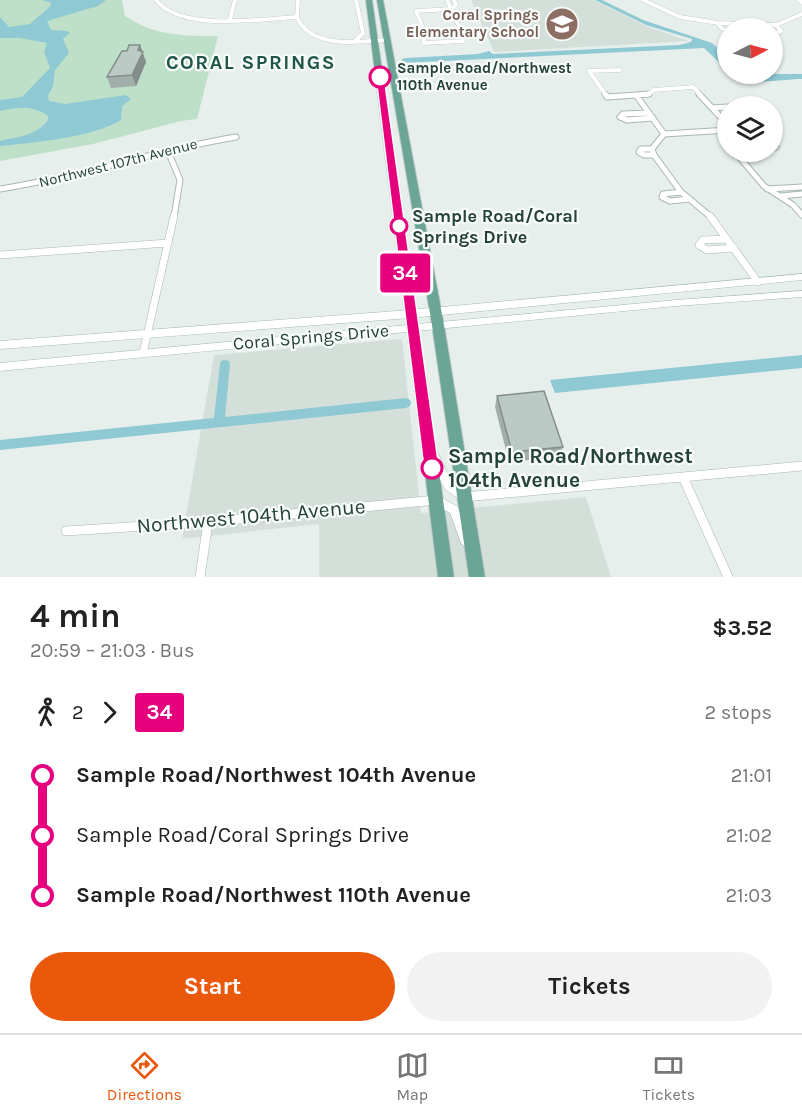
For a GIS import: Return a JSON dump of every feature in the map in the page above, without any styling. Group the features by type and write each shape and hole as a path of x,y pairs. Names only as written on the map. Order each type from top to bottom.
{"main road":[{"path":"375,0 369,0 446,577"},
{"path":"380,0 436,318 477,577"},
{"name":"Coral Springs Drive","path":"0,367 143,353 802,277"},
{"name":"Coral Springs Drive","path":"436,318 802,294"},
{"name":"Coral Springs Drive","path":"0,345 148,334 411,321"}],"street":[{"path":"156,0 159,7 174,16 199,20 297,17"},
{"path":"230,19 235,0"},
{"path":"298,0 297,17 301,27 315,36 355,41 387,40"},
{"path":"355,41 363,33 356,0"},
{"path":"447,0 453,9 463,41 424,43 424,30 416,11 453,9"},
{"path":"453,9 456,5 454,0"},
{"path":"643,0 680,17 717,23"},
{"path":"783,22 802,14"},
{"path":"620,70 589,71 607,97 647,95 654,90 693,87 717,113"},
{"path":"636,95 664,134"},
{"path":"712,108 717,108"},
{"path":"649,113 623,114 620,117 627,120 653,118"},
{"path":"664,134 717,131"},
{"path":"664,134 653,152 681,192 709,214 758,282"},
{"name":"Northwest 107th Avenue","path":"0,189 75,176 168,151 236,137"},
{"path":"143,353 179,195 180,180 168,151"},
{"path":"744,162 767,189 793,205 802,215"},
{"path":"767,189 802,187"},
{"path":"681,192 662,196 670,201 690,199"},
{"path":"779,196 802,194"},
{"path":"727,239 703,240 699,245 707,250 734,248"},
{"path":"0,255 168,243"},
{"path":"428,439 446,484 456,495 464,497 802,466"},
{"path":"683,477 728,577"},
{"path":"436,500 448,502 453,508 477,577"},
{"name":"Northwest 104th Avenue","path":"66,531 208,522 436,500"},
{"path":"200,577 208,522"}],"shaded area":[{"name":"Coral Springs Elementary School","path":"471,0 593,0 648,27 689,41 494,52"},
{"path":"402,339 421,513 586,497 611,577 319,577 319,524 182,539 214,355"}],"green space":[{"path":"0,0 122,0 125,16 147,28 170,34 218,36 197,119 93,144 0,161"}],"water":[{"path":"42,0 106,0 98,6 47,21 51,30 70,33 63,39 69,53 55,70 53,86 48,96 49,101 65,104 126,95 131,99 122,106 121,120 109,126 79,135 0,146 0,141 33,132 48,120 48,116 42,112 31,109 0,111 0,100 22,97 50,68 44,52 47,43 20,38 0,38 0,17 9,27 30,24 51,5"},
{"path":"595,0 602,0 643,20 712,43 717,48 717,60 704,48 402,63 402,59 407,58 478,54 489,51 493,54 679,45 691,42 692,39 646,25"},
{"path":"783,74 802,74 802,79 783,80"},
{"path":"802,355 802,368 555,393 550,380"}],"building":[{"path":"129,45 140,45 138,50 143,52 132,75 107,77 122,51 127,51"},
{"path":"544,391 563,447 512,452 497,396"}],"waterway":[{"path":"219,422 225,364"},
{"path":"219,422 406,403"},
{"path":"0,445 219,422"}],"bus line":[{"name":"34","path":"380,77 432,468"}],"place":[{"name":"Coral Springs Elementary School","path":"562,24"},
{"name":"Sample Road/Northwest 110th Avenue","path":"380,77"},
{"name":"Sample Road/Coral Springs Drive","path":"399,226"},
{"name":"Sample Road/Northwest 104th Avenue","path":"432,468"}],"district":[{"name":"CORAL SPRINGS","path":"251,62"}]}
